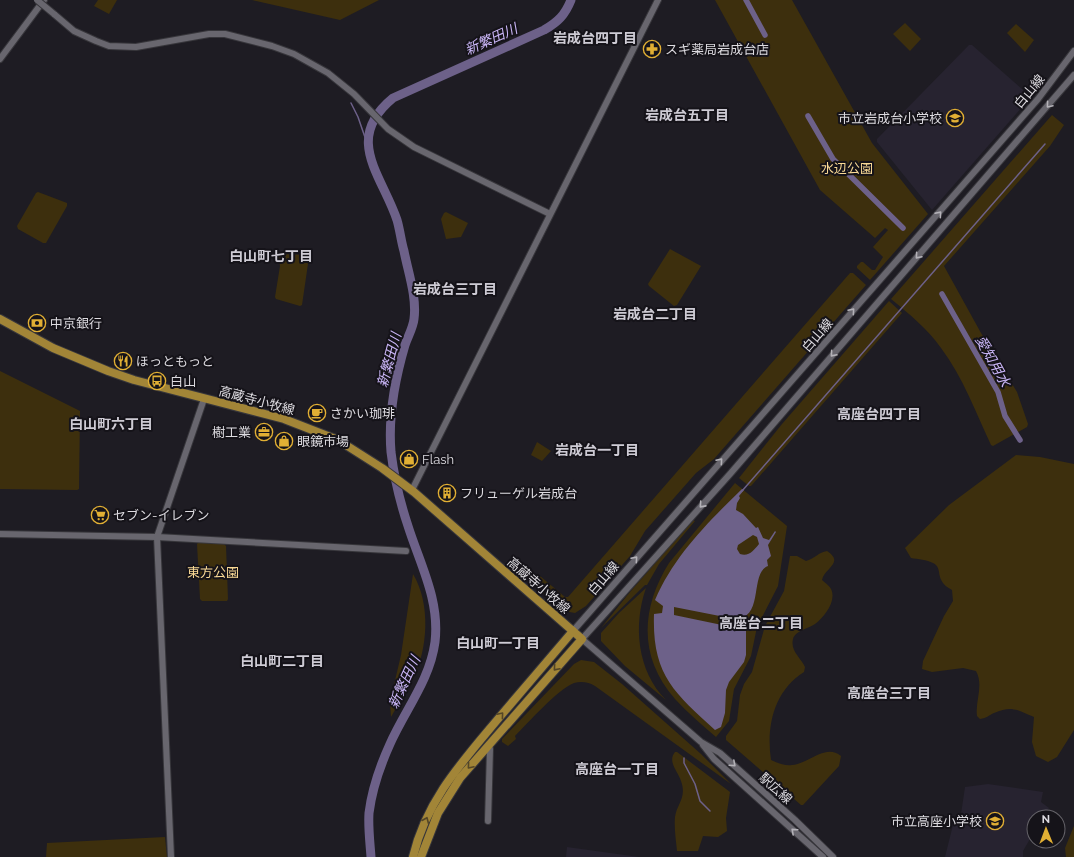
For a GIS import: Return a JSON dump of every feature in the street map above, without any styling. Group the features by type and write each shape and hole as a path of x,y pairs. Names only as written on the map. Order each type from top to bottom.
{"main road":[{"name":"高蔵寺小牧線","path":"0,319 53,348 108,371 204,399 284,419 312,428 338,440 382,468 412,490 582,639"},
{"name":"高蔵寺小牧線","path":"413,857 422,829 441,790 466,758 573,631"},
{"path":"421,857 438,813 460,778 582,639"}],"street":[{"path":"37,0 74,31 96,42 110,46 136,47 209,34 238,36 272,46 311,63 328,73 354,94 388,129 414,147 550,214"},
{"path":"0,59 44,0"},
{"path":"412,490 658,0"},
{"name":"白山線","path":"573,631 1027,111 1074,51"},
{"name":"白山線","path":"582,639 730,474 1074,75"},
{"path":"172,857 157,537 204,399"},
{"path":"0,534 157,537 406,551"},
{"name":"駅広線","path":"582,639 701,742 720,753 795,820 833,857"},
{"name":"駅広線","path":"701,742 714,759 823,857"},
{"path":"488,820 490,749"}],"shaded area":[{"name":"市立岩成台小学校","path":"969,45 972,45 1031,97 932,210 877,142 877,139"},
{"path":"742,489 744,490 739,496 740,498 737,503 736,510 743,514 756,528 758,527 763,538 769,540 775,531 776,532 768,545 771,556 767,560 768,566 762,570 759,577 754,604 744,617 735,619 674,607 674,615 746,630 746,655 744,662 729,682 726,690 725,713 721,727 715,730 687,704 668,680 661,667 654,635 654,614 662,613 663,606 655,600 672,569 693,540","holes":["753,535 757,537 759,544 753,551 746,555 740,554 737,549 738,545"]},
{"name":"市立高座小学校","path":"988,784 1043,792 1041,802 1048,809 1026,809 1026,846 1023,851 1023,857 945,857 953,825 961,814 965,787"},
{"path":"567,847 639,857 566,857"}],"green space":[{"path":"98,0 117,0 109,14 94,6"},
{"path":"252,0 379,0 340,20"},
{"name":"水辺公園","path":"715,0 792,0 872,143 928,214 870,280 857,268 857,266 863,262 872,270 875,270 883,257 873,247 888,230 885,228 875,238 820,190"},
{"path":"905,23 921,39 910,51 893,34"},
{"path":"1016,24 1034,40 1025,52 1007,33"},
{"path":"1052,115 1064,125 1050,146 944,266 981,333 1017,392 1028,424 1027,427 993,446 991,445 963,383 949,359 924,328 891,299"},
{"path":"38,192 67,203 67,206 46,243 43,243 18,229 17,226"},
{"path":"446,212 468,223 461,237 446,239 441,219"},
{"path":"670,249 701,266 677,305 674,306 648,284"},
{"path":"280,254 307,255 309,257 302,305 300,306 276,299 275,297 280,266 278,256"},
{"path":"850,273 853,273 866,285 714,459 696,473 645,531 630,556 586,606 575,613 564,611 532,584 540,576 565,597 568,597"},
{"path":"889,301 902,313 751,486 739,478 782,424"},
{"path":"0,371 80,411 79,489 0,489"},
{"path":"537,442 551,451 542,461 531,455"},
{"path":"1016,455 1040,457 1074,464 1074,730 1057,757 1048,762 1036,756 1032,742 1034,717 1014,709 1005,709 982,719 977,716 979,682 976,671 963,668 932,672 922,669 923,661 944,616 953,601 952,590 943,582 936,565 928,561 911,558 905,548 949,505"},
{"path":"735,483 787,526 778,586 757,627 751,656 734,689 729,721 716,737 675,699 663,683 649,649 649,615 653,597 669,563"},
{"path":"693,520 695,521 659,564 647,585 645,585 601,628 630,592"},
{"name":"東方公園","path":"199,542 224,544 226,546 227,601 202,601 200,599 197,544"},
{"path":"827,551 832,555 834,562 822,580 831,589 831,604 819,621 794,636 792,643 794,651 805,667 804,672 785,689 774,710 771,722 771,760 789,765 798,764 823,753 835,753 841,756 839,766 803,805 801,805 726,740 726,736 737,721 740,695 744,684 752,672 765,626 784,591 790,556 797,556 806,561"},
{"path":"413,574 419,586 425,612 422,654 413,679 391,717 390,702 401,655"},
{"path":"646,588 640,617 640,647 649,675 656,688 666,700 625,666 601,641 601,633 619,613"},
{"path":"581,660 594,662 622,684 701,754 731,784 595,686 585,682 574,683 567,686 535,715 515,736 516,739 508,746 502,742 502,739 574,664"},
{"path":"675,752 730,792 726,818 727,831 718,837 703,836 698,851 677,851 675,817 682,796 683,787 672,759"},
{"path":"1074,826 1074,857 1066,857 1066,846"},
{"path":"165,837 167,857 46,857 47,843"}],"waterway":[{"name":"新繁田川","path":"371,857 369,813 374,786 396,731 423,682 432,656 436,627 432,597 402,508 391,452 391,411 395,384 405,345 412,329 415,311 412,285 397,220 371,158 368,143 370,128 378,113 393,98 544,30 560,18 571,0"},
{"name":"愛知用水","path":"746,0 765,35"},
{"path":"351,103 358,117 368,146"},
{"name":"愛知用水","path":"808,116 833,159 903,228"},
{"path":"742,491 1045,144"},
{"name":"愛知用水","path":"942,294 998,392 1005,416 1020,440"},
{"path":"684,758 684,763 695,784 700,801 710,811"}],"place":[{"name":"スギ薬局岩成台店","path":"652,49"},
{"name":"市立岩成台小学校","path":"955,118"},
{"name":"中京銀行","path":"37,323"},
{"name":"ほっともっと","path":"123,361"},
{"name":"白山","path":"157,381"},
{"name":"さかい珈琲","path":"317,413"},
{"name":"樹工業","path":"264,432"},
{"name":"眼鏡市場","path":"284,441"},
{"name":"Flash","path":"409,459"},
{"name":"フリューゲル岩成台","path":"447,493"},
{"name":"セブン-イレブン","path":"100,515"},
{"name":"市立高座小学校","path":"995,821"}],"district":[{"name":"岩成台四丁目","path":"595,38"},
{"name":"岩成台五丁目","path":"687,115"},
{"name":"白山町七丁目","path":"271,256"},
{"name":"岩成台三丁目","path":"455,289"},
{"name":"岩成台二丁目","path":"655,314"},
{"name":"高座台四丁目","path":"879,414"},
{"name":"白山町六丁目","path":"111,424"},
{"name":"岩成台一丁目","path":"597,450"},
{"name":"高座台二丁目","path":"761,623"},
{"name":"白山町一丁目","path":"498,643"},
{"name":"白山町二丁目","path":"282,661"},
{"name":"高座台三丁目","path":"889,693"},
{"name":"高座台一丁目","path":"617,769"}]}
